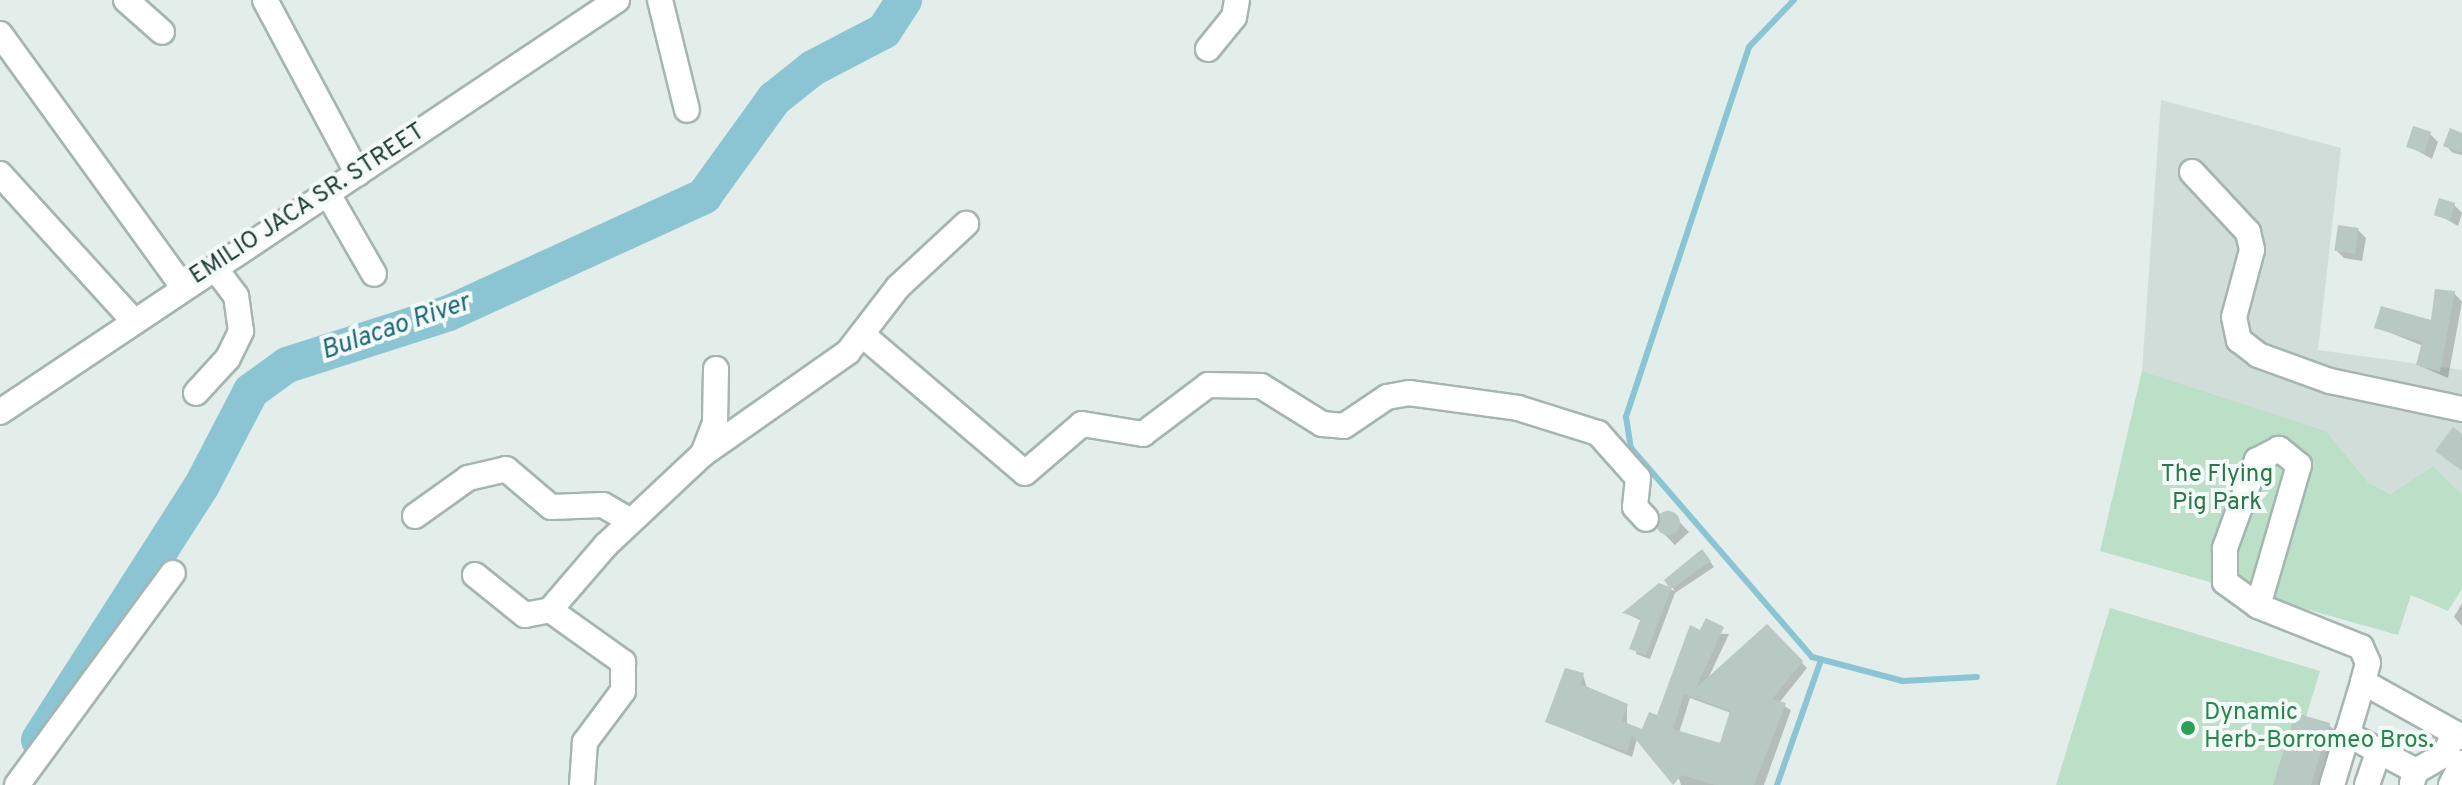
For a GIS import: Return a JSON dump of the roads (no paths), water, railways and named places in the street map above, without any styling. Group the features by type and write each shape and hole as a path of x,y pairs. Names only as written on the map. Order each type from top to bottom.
{"street":[{"path":"126,0 162,32"},
{"path":"265,0 358,174"},
{"name":"EMILIO JACA SR. STREET","path":"0,412 132,319 328,194 617,0"},
{"path":"660,0 687,110"},
{"path":"1208,49 1234,17 1237,0"},
{"path":"0,34 183,287"},
{"path":"2192,172 2248,232 2252,250 2234,317 2239,340 2258,355 2330,381 2462,409"},
{"path":"0,174 132,319"},
{"path":"328,194 374,274"},
{"path":"475,575 525,615 550,610 631,521 703,454 817,380 864,336 898,287 966,224"},
{"path":"196,393 228,358 241,331 236,296 215,268"},
{"path":"864,336 1025,473 1082,424 1143,434 1208,385 1261,386 1322,424 1344,426 1387,397 1409,393 1518,408 1598,433 1638,478 1635,507 1646,519"},
{"path":"703,454 715,423 716,369"},
{"path":"2258,606 2299,465 2279,449 2257,460 2225,548 2225,582 2258,606 2361,647 2368,663 2332,785"},
{"path":"415,516 468,478 506,469 551,507 603,505 631,521"},
{"path":"17,785 173,573"},
{"path":"550,610 628,671 623,691 585,742 582,785"},
{"path":"2347,734 2379,751 2414,778 2440,760 2458,735 2363,682"},
{"path":"2367,785 2379,751"},
{"path":"2451,785 2462,763"}],"waterway":[{"name":"Bulacao River","path":"39,740 201,487 251,391 287,365 449,313 704,196 774,99 813,68 884,31 904,0"},
{"path":"1794,0 1749,47 1626,417 1631,448 1812,657 1903,681 1977,677"},
{"path":"1777,785 1821,660"}],"place":[{"name":"Dynamic Herb-Borromeo Bros.","path":"2188,728"}],"park label":[{"name":"The Flying Pig Park","path":"2217,490"}]}
